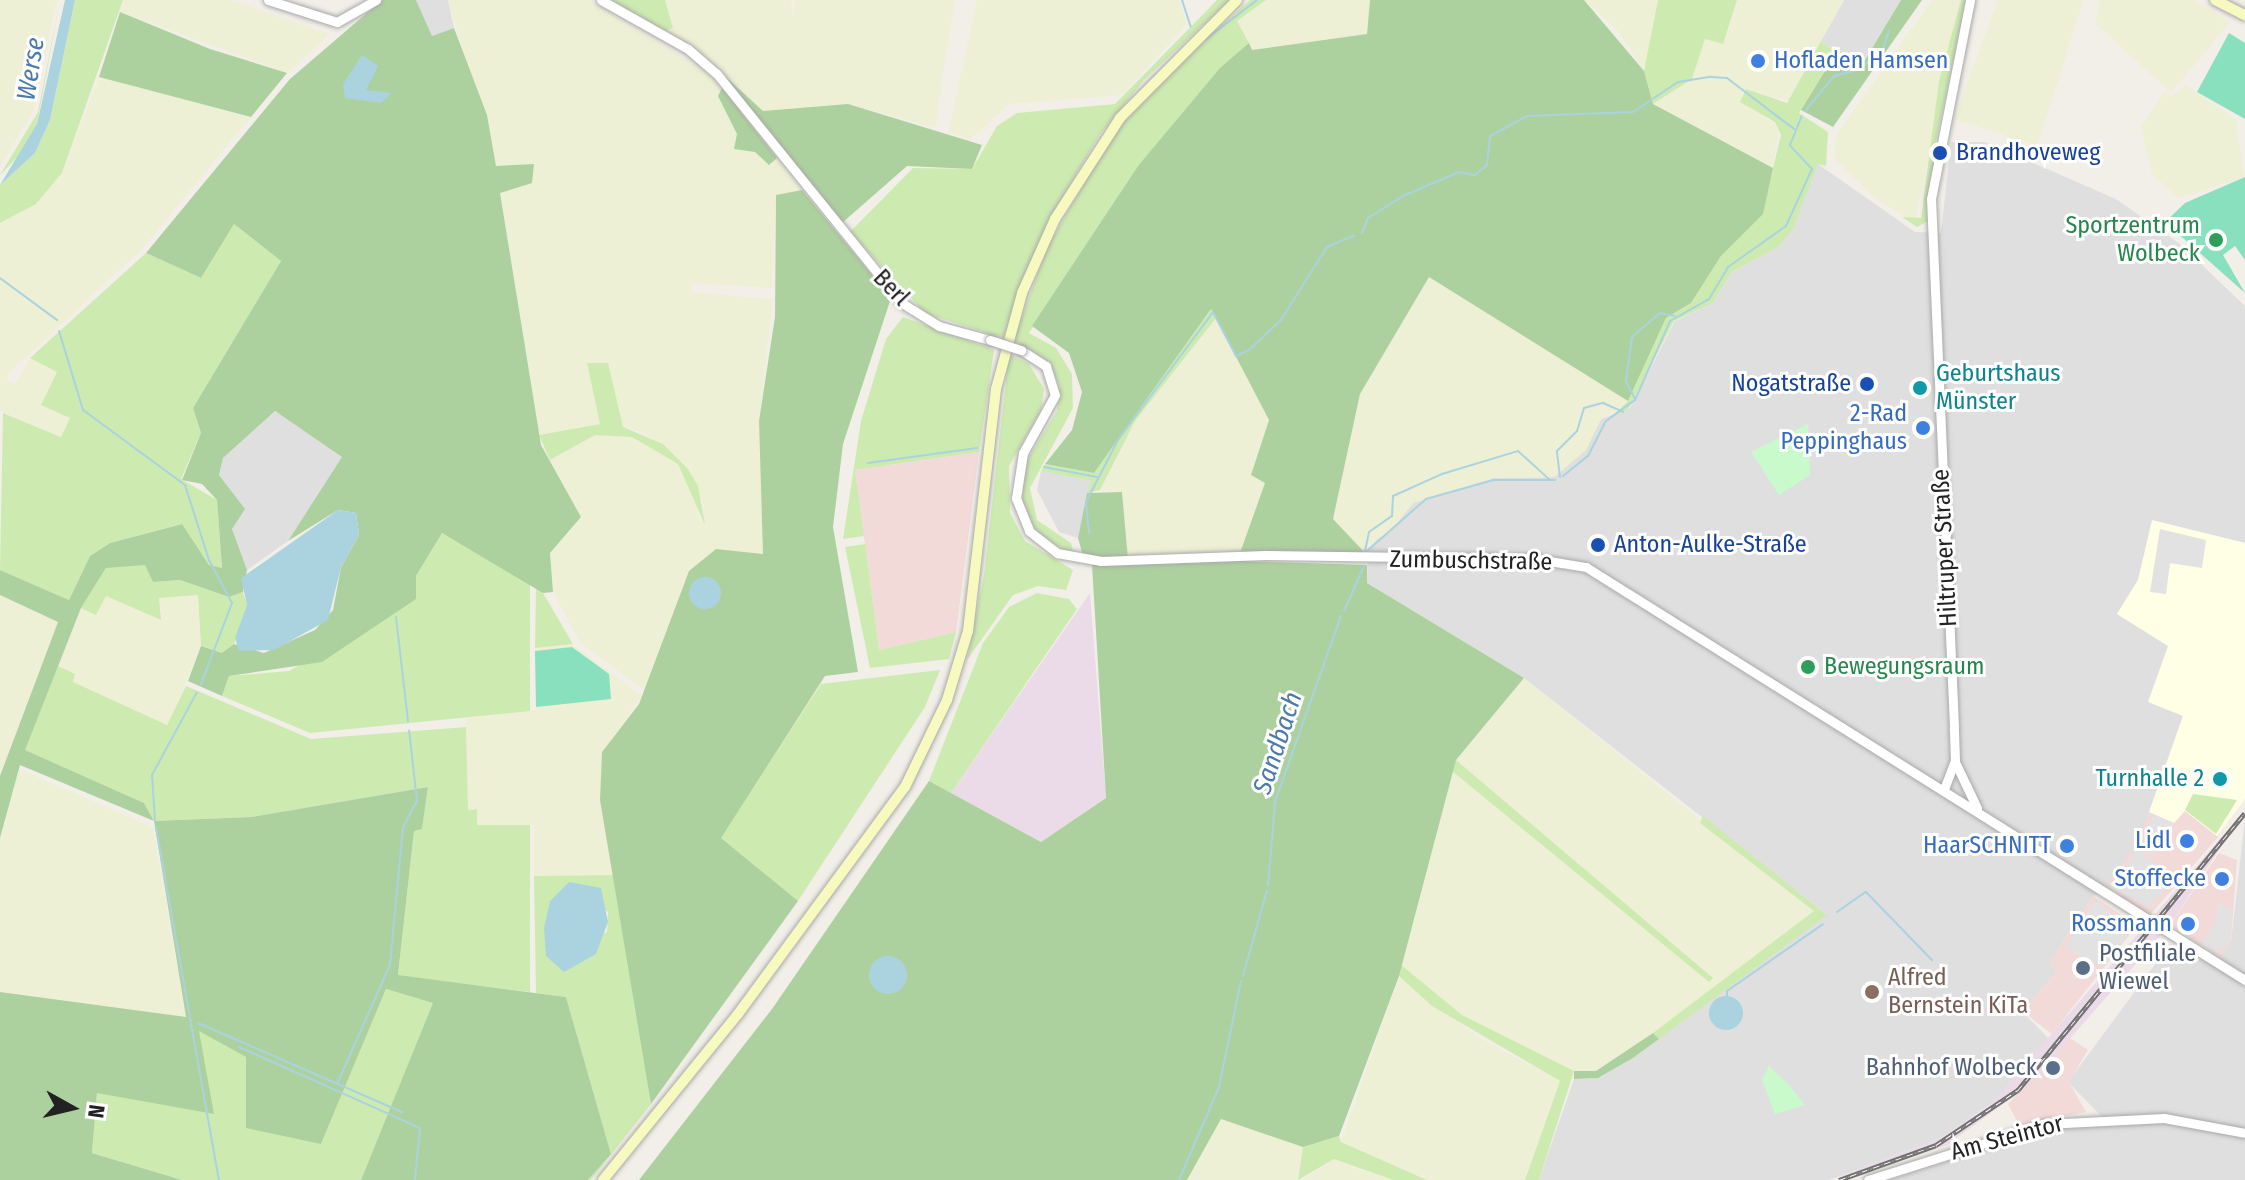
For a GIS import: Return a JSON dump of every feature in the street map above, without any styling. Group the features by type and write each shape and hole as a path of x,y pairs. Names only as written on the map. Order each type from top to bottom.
{"main road":[{"path":"603,1180 738,1014 905,787 947,700 968,631 996,389 1022,293 1055,219 1120,118 1237,0"},
{"path":"2215,0 2245,15"}],"street":[{"path":"268,0 331,22 376,0"},
{"name":"Berl","path":"601,0 688,49 717,74 902,303 939,326 1021,350 1046,366 1055,395 1018,469 1019,510 1038,541 1078,560"},
{"name":"Hiltruper Straße","path":"1944,789 1955,761 1931,199 1970,0"},
{"name":"Zumbuschstraße","path":"1078,560 1265,555 1537,559 1586,567 1944,789"},
{"path":"1955,761 1980,812"},
{"path":"1944,789 2245,980"},
{"name":"Am Steintor","path":"1868,1180 2045,1124 2164,1118 2245,1133"}],"shaded area":[{"path":"0,0 57,0 34,111 0,166"},
{"path":"123,0 231,0 330,34 287,73 120,12"},
{"path":"416,0 448,0 454,28 432,36"},
{"path":"448,0 589,0 707,72 722,88 718,96 737,134 769,165 777,158 802,190 776,195 772,288 692,283 691,292 773,299 759,421 763,555 716,549 689,571 644,690 580,643 553,592 549,553 581,517 550,460 595,435 632,437 678,464 694,487 700,524 704,506 688,469 646,434 623,427 610,378 587,364 600,424 539,435 500,193 534,164 496,167"},
{"path":"665,0 791,0 793,15 795,0 955,0 935,128 848,104 762,112 706,58 662,32 673,28"},
{"path":"977,0 1179,0 1187,24 1122,95 1009,104 970,140 948,132"},
{"path":"1266,0 1370,0 1367,34 1252,50 1236,21"},
{"path":"1584,0 1658,0 1644,71 1618,31"},
{"path":"1737,0 1844,0 1787,101 1747,89 1740,101 1779,127 1773,168 1653,104 1692,79 1705,39 1723,44"},
{"path":"1844,0 1901,0 1859,70 1821,41"},
{"path":"1932,0 1961,0 1915,223 1872,196 1834,158 1837,134"},
{"path":"1998,0 2084,0 2037,146 1954,119"},
{"path":"2099,0 2195,0 2230,22 2171,93 2096,24"},
{"path":"99,77 251,117 142,249 9,373 7,381 15,384 30,358 58,372 70,418 62,437 0,411 0,223 36,204 62,174"},
{"path":"2186,85 2236,120 2245,177 2179,198 2152,174 2141,127 2165,91 2171,96"},
{"path":"1951,142 1985,142 2116,199 2180,244 2245,306 2245,543 2153,521 2138,580 2117,614 2178,652 2183,716 2140,840 2109,888 2093,896 2049,964 2058,970 2022,1011 2049,1039 1995,1101 1941,1138 1829,1180 1539,1180 1574,1079 1598,1078 1633,1058 1826,914 1524,678 1367,583 1368,549 1412,503 1494,478 1554,477 1585,450 1601,419 1630,408 1675,321 1713,303 1732,272 1778,247 1818,164 1915,232 1941,233"},
{"path":"1429,276 1628,401 1601,419 1586,450 1554,477 1494,478 1413,503 1391,531 1357,551 1333,519 1360,394"},
{"path":"1216,318 1269,420 1251,475 1266,483 1240,553 1128,559 1122,492 1100,490 1135,421"},
{"path":"275,411 343,457 288,541 247,570 232,529 244,509 219,475 223,458"},
{"path":"979,452 956,632 879,650 855,470"},
{"path":"1041,471 1092,481 1078,538 1059,532 1037,490"},
{"path":"2152,520 2245,543 2245,799 2217,836 2185,811 2174,823 2149,812 2183,716 2148,702 2168,646 2117,614 2138,580"},
{"path":"2160,529 2206,540 2202,568 2170,563 2166,594 2150,592"},
{"path":"1090,593 1106,798 1041,842 951,793"},
{"path":"0,595 58,622 0,776"},
{"path":"198,595 201,646 168,726 72,682 75,674 58,666 81,608 96,614 106,596 160,620 159,598"},
{"path":"573,644 642,696 602,752 600,800 617,875 534,876 534,825 477,826 468,810 465,717 536,710 535,648"},
{"path":"1524,678 1814,911 1628,1054 1596,1071 1574,1071 1462,1015 1400,964 1452,771 1712,978 1456,760"},
{"path":"19,769 153,827 186,1018 0,992 0,838"},
{"path":"2184,810 2218,837 2150,915 2109,888 2112,878 2140,840 2149,812 2174,823"},
{"path":"2245,810 2170,925 2029,1085 1947,1145 1829,1180 1941,1138 1990,1105"},
{"path":"2153,814 2174,823 2155,855 2142,849"},
{"path":"2245,819 2245,1180 1889,1180 2046,1130 2107,1122 2068,1082 2170,944 2215,966 2231,941"},
{"path":"2136,850 2177,877 2149,907 2112,888"},
{"path":"2219,853 2237,860 2231,941 2221,958 2170,925"},
{"path":"2093,896 2137,925 2052,1034 2022,1011 2057,971 2049,964"},
{"path":"2095,901 2132,928 2103,967 2065,948"},
{"path":"2218,902 2232,910 2230,941 2217,954 2201,945 2217,921"},
{"path":"1399,976 1480,1038 1560,1081 1525,1180 1427,1180 1341,1142"},
{"path":"2070,1038 2088,1050 2069,1082 2086,1112 2019,1125 2008,1104"},
{"path":"1221,1119 1303,1147 1298,1180 1187,1180"},
{"path":"1335,1159 1352,1167 1393,1180 1302,1180"}],"green space":[{"path":"60,0 37,124 30,144 0,175 38,112"},
{"path":"75,0 123,0 62,173 36,204 0,223 0,185 35,153 50,120"},
{"path":"382,0 416,0 432,36 454,28 487,115 496,166 534,164 532,183 500,193 541,445 581,517 550,553 553,592 543,593 442,533 416,576 416,599 322,662 229,676 222,696 188,681 201,646 222,653 234,644 264,653 315,630 333,610 341,567 359,535 356,513 338,510 288,541 342,457 275,411 223,458 219,475 245,509 232,529 247,570 243,592 229,597 180,580 153,582 145,565 106,568 81,608 25,750 144,803 154,821 20,765 0,838 0,776 58,622 0,595 0,570 69,600 90,556 110,543 182,524 209,565 222,568 217,500 202,484 182,480 201,433 193,408 281,261 234,224 201,278 146,253 290,79"},
{"path":"607,0 665,0 673,28 662,32"},
{"path":"1217,0 1229,0 1144,80 1100,134 1051,216 1003,338 925,313 850,232 913,168 972,169 997,126 1017,113 1115,104"},
{"path":"1250,0 1266,0 1237,21 1249,43 1138,166 1029,333 1056,348 1072,374 1073,408 1030,488 1037,520 1071,543 1074,555 1039,536 1023,505 1023,467 1057,411 1059,385 1048,361 1013,341 1048,246 1109,141 1153,85"},
{"path":"1370,0 1584,0 1644,71 1653,104 1773,168 1763,214 1721,256 1691,303 1666,318 1628,401 1429,277 1360,394 1333,519 1368,556 1240,553 1265,483 1251,475 1269,420 1211,309 1094,473 1045,464 1072,430 1082,392 1069,353 1032,326 1138,166 1220,68 1249,43 1252,50 1367,34"},
{"path":"1658,0 1737,0 1723,44 1705,39 1692,79 1653,104 1644,71"},
{"path":"1901,0 1922,0 1833,127 1801,110 1836,53 1859,70"},
{"path":"1961,0 1967,0 1936,139 1928,221 1917,227 1902,217 1921,218 1939,81"},
{"path":"120,12 210,49 287,73 251,117 99,77"},
{"path":"2229,33 2245,43 2245,119 2197,92"},
{"path":"1821,41 1836,53 1799,113 1828,132 1826,166 1818,164 1793,229 1778,247 1732,272 1713,303 1674,321 1629,408 1605,422 1628,401 1666,318 1691,303 1721,256 1762,214 1781,135 1775,122 1740,102 1746,89 1787,103"},
{"path":"717,69 763,111 848,104 982,145 972,169 907,166 842,223"},
{"path":"722,88 777,158 769,165 755,152 734,149 737,134 718,96"},
{"name":"Sportzentrum Wolbeck","path":"2245,177 2245,260 2235,246 2223,255 2245,293 2165,222 2185,203"},
{"path":"802,190 891,298 843,444 833,527 858,672 825,676 721,838 798,901 651,1104 600,800 602,752 639,704 689,571 716,549 763,554 759,421 775,317 776,195"},
{"path":"234,224 281,261 193,408 201,433 181,479 217,500 222,569 209,565 181,524 110,543 90,556 69,600 0,570 3,413 61,437 70,418 41,405 57,372 30,358 146,253 201,278"},
{"path":"1211,309 1216,318 1135,421 1100,490 1087,493 1091,481 1041,471 1045,464 1094,473"},
{"path":"903,317 994,350 979,452 855,470 864,536 843,539 861,421 886,339"},
{"path":"1009,354 1029,364 1044,389 1041,410 1009,466 1010,513 1025,541 1073,570 1066,590 1038,586 1013,595 967,660 984,575"},
{"path":"587,363 608,363 623,427 663,444 688,469 698,486 705,525 678,464 632,437 595,435 550,460 539,435 600,424"},
{"path":"1808,424 1810,475 1779,495 1751,452"},
{"path":"1122,492 1128,559 1083,556 1078,538 1087,493"},
{"path":"442,533 530,584 530,711 310,733 222,696 229,676 289,671 416,599 416,576"},
{"path":"865,544 879,650 956,632 949,659 870,668 845,547"},
{"path":"1240,561 1367,565 1367,583 1524,678 1456,760 1399,976 1339,1136 1303,1147 1221,1119 1187,1180 639,1180 772,1009 929,781 1041,842 1106,798 1092,565"},
{"path":"122,562 146,565 153,582 180,580 229,597 243,592 247,605 234,644 222,653 201,646 198,595 159,598 161,620 106,596 96,615 81,608 106,568"},
{"path":"536,587 543,593 573,644 535,648"},
{"path":"1037,593 1069,599 1077,609 951,793 929,781 983,643 1009,607"},
{"path":"572,647 609,674 611,699 536,707 535,651"},
{"path":"58,666 75,674 73,682 167,725 186,686 311,739 466,727 468,810 477,809 477,825 530,825 530,992 398,976 414,830 422,828 428,787 251,817 154,821 144,803 24,750"},
{"path":"940,670 925,707 798,901 720,838 821,684"},
{"path":"1456,760 1713,978 1709,982 1452,771"},
{"path":"428,787 422,829 414,831 398,975 566,997 611,1154 588,1180 361,1180 433,1003 386,989 321,1144 246,1128 246,1057 199,1031 214,1114 97,1093 92,1153 182,1180 0,1180 0,992 186,1017 154,821 251,817"},
{"path":"2193,794 2237,800 2216,834 2185,810"},
{"path":"1703,816 1827,915 1659,1039 1653,1033 1814,911 1700,823"},
{"path":"617,875 651,1104 591,1180 588,1180 611,1154 566,997 536,993 534,876","holes":["569,882 608,912 607,932 546,956 550,901"]},
{"path":"1400,964 1462,1015 1574,1071 1539,1180 1525,1180 1560,1081 1432,1006 1399,976"},
{"path":"386,989 434,1003 361,1180 182,1180 92,1153 97,1092 198,1030 246,1056 321,1144"},
{"path":"1653,1033 1659,1039 1633,1058 1598,1078 1574,1079 1574,1071 1596,1071"},
{"path":"1769,1066 1805,1105 1775,1114 1762,1080"},
{"path":"1339,1136 1341,1142 1427,1180 1393,1180 1334,1159 1298,1180 1303,1147"}],"water":[{"path":"65,0 75,0 50,120 35,153 0,185 37,124"},
{"path":"362,55 378,66 366,90 392,93 381,103 345,98 343,84"},
{"path":"338,510 356,513 359,535 341,567 328,620 274,650 239,651 235,638 247,605 241,578"},
{"path":"705,577 716,582 721,593 716,604 705,609 694,604 689,593 694,582"},
{"path":"569,882 601,888 608,922 596,954 564,972 546,956 544,928 550,901"},
{"path":"888,956 901,962 907,975 901,988 888,994 875,988 869,975 875,962"},
{"path":"1726,996 1738,1001 1743,1013 1738,1025 1726,1030 1714,1025 1709,1013 1714,1001"}],"waterway":[{"path":"1182,0 1191,27"},
{"path":"1205,40 1257,0"},
{"name":"Sandbach","path":"1863,66 1883,49 1889,31"},
{"name":"Sandbach","path":"1806,110 1834,76 1861,69"},
{"path":"1362,233 1368,218 1403,196 1459,172 1475,175 1487,165 1490,136 1527,116 1633,112 1678,82 1711,77 1727,78 1794,129"},
{"name":"Sandbach","path":"1563,476 1588,456 1606,421 1635,400 1670,321 1709,299 1728,267 1786,226 1812,169 1790,145 1802,116"},
{"path":"1089,533 1086,502 1118,440 1213,312 1236,356 1249,350 1281,320 1327,247 1355,235"},
{"path":"0,278 57,320"},
{"name":"Sandbach","path":"1635,399 1626,381 1632,337 1660,313 1675,316"},
{"path":"59,331 83,410 185,485 209,560 232,603 201,684"},
{"name":"Sandbach","path":"1560,477 1557,451 1577,431 1584,408 1603,403 1623,412"},
{"path":"868,463 977,448"},
{"name":"Sandbach","path":"1365,551 1369,532 1392,516 1393,496 1442,474 1518,451 1550,480"},
{"path":"1044,467 1097,477"},
{"name":"Sandbach","path":"1367,551 1426,499 1493,480 1555,480"},
{"name":"Sandbach","path":"1344,611 1364,566"},
{"name":"Sandbach","path":"1268,886 1275,802 1341,616"},
{"path":"396,617 408,721"},
{"path":"155,820 152,775 197,692"},
{"path":"337,1084 390,965 403,827 417,801 409,730"},
{"path":"156,827 219,1180"},
{"name":"Sandbach","path":"1243,976 1267,890"},
{"path":"1837,912 1866,892 1932,960"},
{"path":"1727,998 1727,991 1823,924"},
{"name":"Sandbach","path":"1179,1180 1219,1087 1241,981"},
{"path":"198,1023 402,1112"},
{"path":"239,1047 420,1128 415,1180"}],"railway":[{"path":"1839,1180 1936,1145 2018,1090 2245,813"}],"place":[{"name":"Hofladen Hamsen","path":"1758,61"},
{"name":"Brandhoveweg","path":"1940,153"},
{"name":"Sportzentrum Wolbeck","path":"2216,240"},
{"name":"Nogatstraße","path":"1867,384"},
{"name":"Geburtshaus Münster","path":"1920,388"},
{"name":"2-Rad Peppinghaus","path":"1923,428"},
{"name":"Anton-Aulke-Straße","path":"1598,545"},
{"name":"Bewegungsraum","path":"1808,667"},
{"name":"Turnhalle 2","path":"2220,779"},
{"name":"Lidl","path":"2187,841"},
{"name":"HaarSCHNITT","path":"2067,846"},
{"name":"Stoffecke","path":"2222,879"},
{"name":"Rossmann","path":"2188,924"},
{"name":"Postfiliale Wiewel","path":"2083,968"},
{"name":"Alfred Bernstein KiTa","path":"1872,992"},
{"name":"Bahnhof Wolbeck","path":"2053,1068"}],"water label":[{"name":"Werse","path":"31,69"}]}
